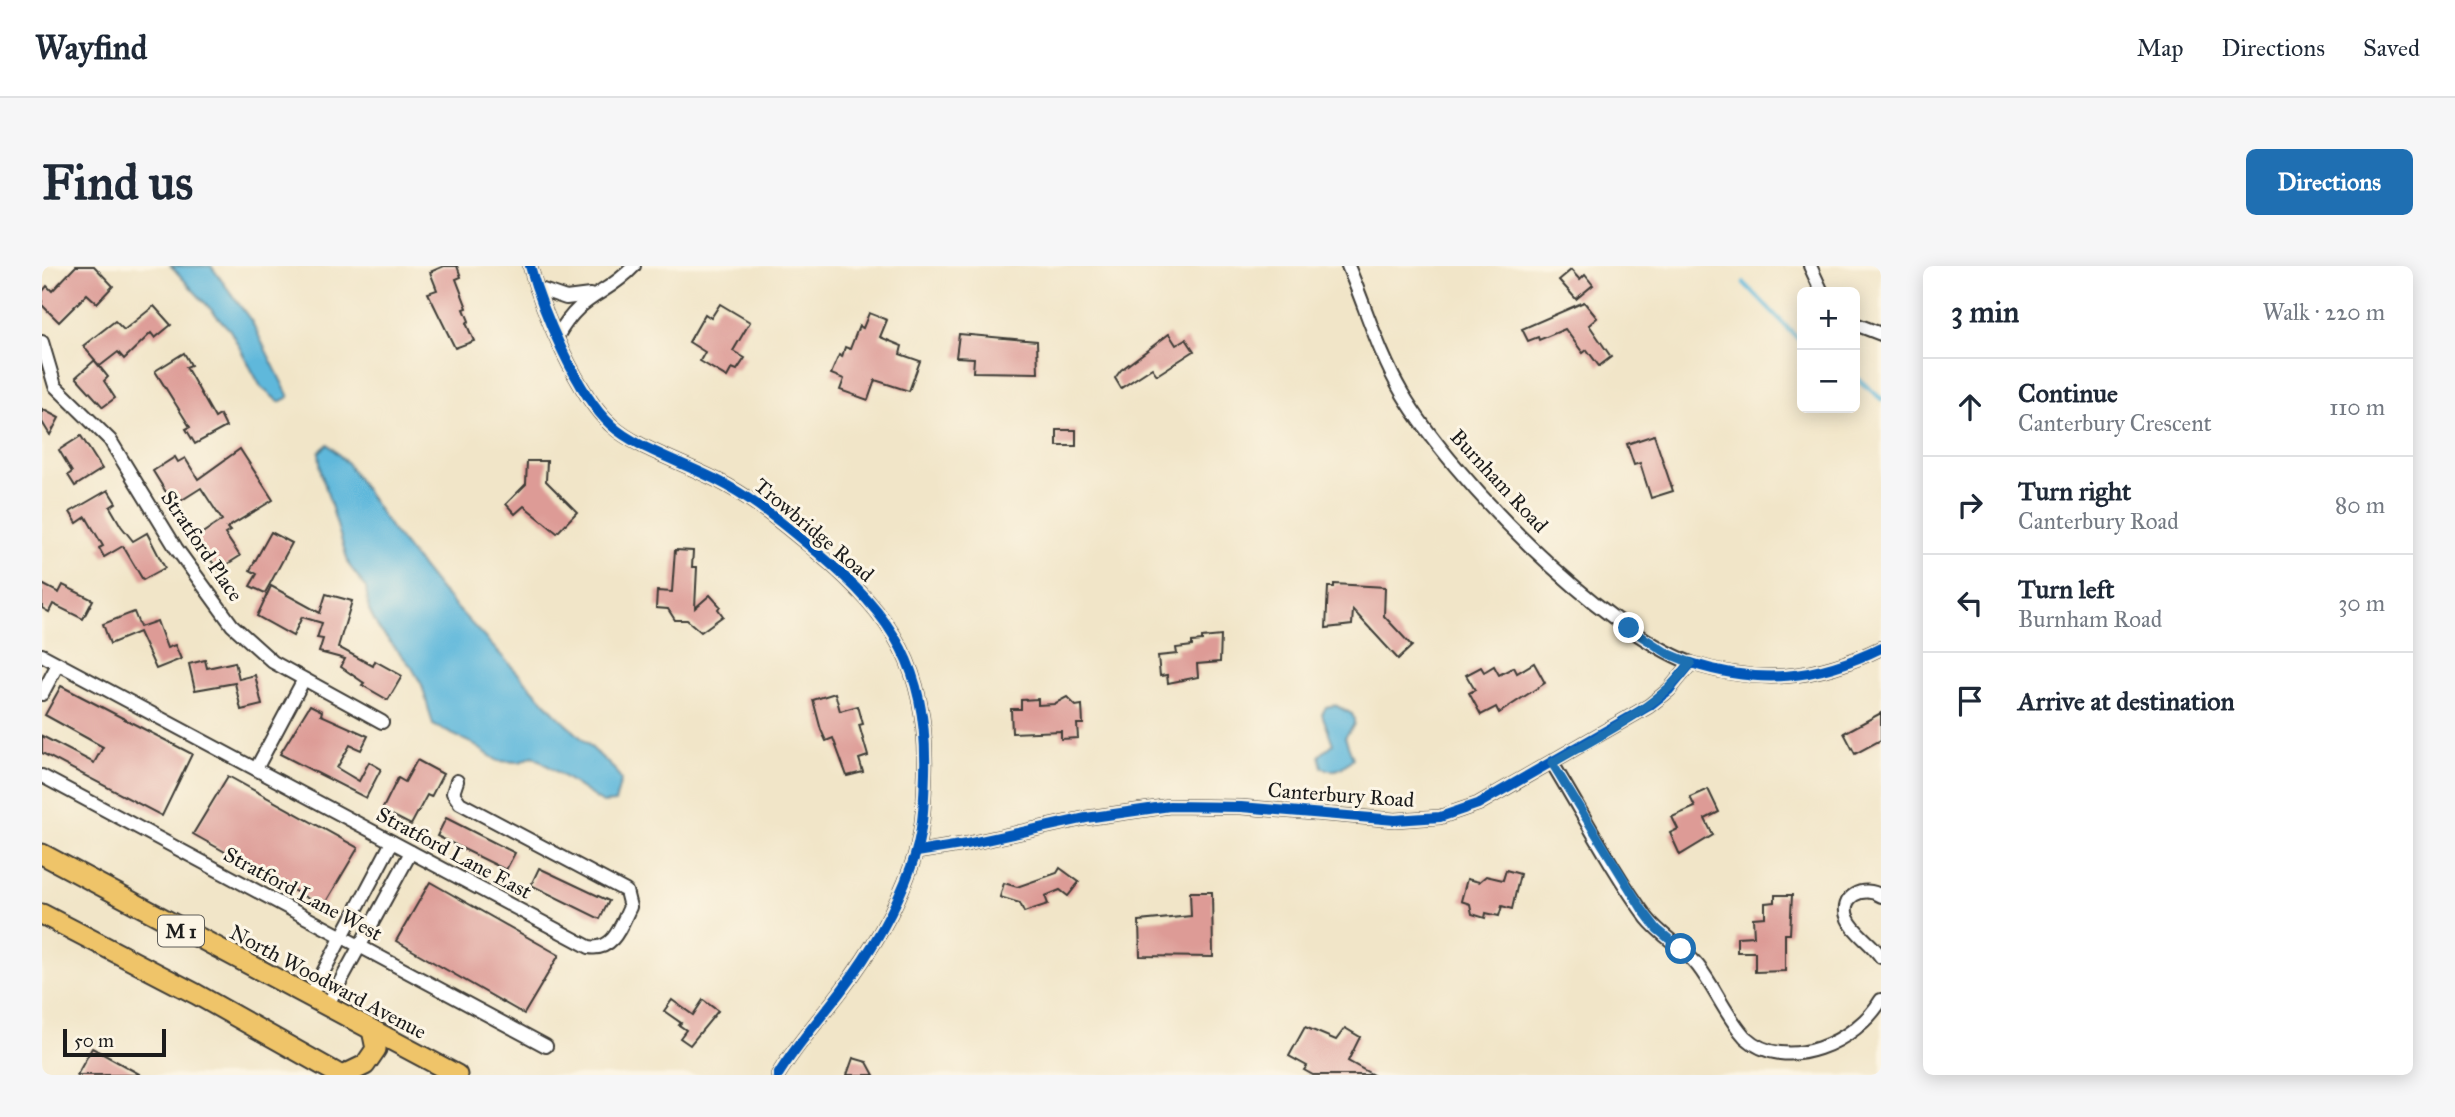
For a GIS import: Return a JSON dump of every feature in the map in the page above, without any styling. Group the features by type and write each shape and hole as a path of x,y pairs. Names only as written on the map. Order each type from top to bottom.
{"main road":[{"name":"North Woodward Avenue","path":"48,858 457,1075"},
{"name":"M 1","path":"42,914 342,1075"},
{"path":"342,1075 365,1065 376,1049 372,1030"}],"street":[{"name":"Trowbridge Road","path":"530,266 557,337 592,401 612,427 628,439 705,473 777,519 844,576 889,624 912,669 924,722 925,783 917,852 894,906 868,952 778,1075"},
{"path":"557,337 572,311 619,280 634,266"},
{"name":"Burnham Road","path":"1348,266 1399,387 1430,434 1471,483 1529,542 1597,604 1644,639 1691,663"},
{"path":"1810,266 1820,287"},
{"path":"537,288 570,298 597,292"},
{"path":"1860,326 1881,334"},
{"name":"Stratford Place","path":"42,342 48,384 110,440 176,548 232,625 259,651 303,681 382,722"},
{"path":"1691,663 1741,674 1792,677 1825,671 1881,648"},
{"name":"Stratford Lane East","path":"42,655 589,947 601,947 613,939 630,907 628,893 460,803 453,793 457,781"},
{"name":"Canterbury Road","path":"917,852 1086,818 1170,806 1241,807 1395,820 1425,819 1478,804 1552,763 1649,706 1669,691 1691,663"},
{"path":"42,694 58,664"},
{"path":"257,769 303,681"},
{"path":"1552,763 1647,917 1698,966 1735,1024 1752,1042 1779,1054 1822,1048 1853,1032 1881,1000"},
{"name":"Stratford Lane West","path":"42,776 546,1046"},
{"path":"318,1001 342,937 392,842"},
{"path":"318,1001 360,946 411,852"},
{"path":"1881,896 1869,890 1858,892 1848,900 1846,911 1850,922 1881,957"}],"water":[{"path":"171,266 211,266 252,322 289,397 279,402 261,387 230,330"},
{"path":"328,444 347,463 392,530 441,591 556,714 615,770 621,780 615,802 603,803 533,756 520,762 498,761 471,743 433,725 422,685 411,666 378,628 369,610 366,588 349,565 321,472 319,452"},
{"path":"1335,705 1352,714 1354,718 1353,727 1345,737 1353,758 1342,767 1331,770 1322,767 1319,756 1333,744 1322,714 1326,707"}],"building":[{"path":"76,266 94,266 113,286 97,303 87,294 59,322 42,305 42,292 47,286 52,291"},
{"path":"444,266 457,266 461,277 456,279 467,308 464,309 469,321 466,323 474,341 455,348 428,293 437,290 430,272"},
{"path":"1571,270 1580,280 1585,275 1593,285 1576,299 1559,280"},
{"path":"1584,302 1597,318 1589,325 1611,357 1599,366 1587,350 1583,353 1565,329 1539,340 1538,337 1528,341 1522,329"},
{"path":"720,304 750,322 733,351 745,358 737,370 732,368 727,377 700,361 705,352 689,342 705,314 711,318"},
{"path":"154,306 171,325 155,338 151,333 124,359 118,352 100,366 95,361 108,377 104,381 115,398 103,407 76,377 95,360 83,346 115,321 124,330"},
{"path":"869,313 887,320 880,337 902,346 900,354 920,361 909,391 875,380 868,400 840,390 844,379 831,374 839,355 842,357 845,347 850,349 859,326 863,328"},
{"path":"959,334 1037,341 1038,373 973,372 974,358 956,357"},
{"path":"1169,334 1176,345 1186,339 1194,351 1157,375 1152,368 1121,388 1115,378 1121,370"},
{"path":"184,353 191,365 186,367 215,418 220,415 226,427 195,444 186,429 190,427 155,371"},
{"path":"42,409 59,418 50,435 42,422"},
{"path":"1057,430 1076,430 1076,446 1057,446"},
{"path":"1654,435 1673,491 1651,498 1640,463 1634,465 1627,444"},
{"path":"81,436 102,469 75,486 68,475 72,472 59,450"},
{"path":"240,449 273,500 227,528 230,531 225,534 240,556 218,570 195,538 222,520 201,488 174,505 153,471 175,457 178,462 185,458 198,479"},
{"path":"527,461 547,461 546,481 577,512 557,533 524,506 515,514 506,504 526,484"},
{"path":"108,490 116,503 110,507 121,526 133,541 147,533 165,568 143,580 123,546 104,557 99,548 103,546 86,517 77,523 70,512"},
{"path":"271,532 292,543 265,593 250,586 257,574 250,570"},
{"path":"675,550 693,551 692,567 697,567 695,608 710,595 720,606 718,609 723,616 701,632 687,620 675,620 668,609 656,608 657,591 672,592"},
{"path":"42,584 59,593 63,585 93,600 83,619 53,604 49,612 42,608"},
{"path":"1334,584 1385,587 1384,616 1412,646 1398,659 1353,610 1352,625 1326,628 1328,587 1334,587"},
{"path":"271,586 320,613 326,594 352,601 338,647 373,666 375,661 402,676 388,700 362,685 364,683 341,667 345,659 319,652 323,639 317,638 322,623 302,617 293,636 257,616"},
{"path":"134,612 140,627 157,621 167,648 175,645 181,659 156,669 139,632 110,644 103,624"},
{"path":"1221,636 1220,662 1197,664 1198,677 1168,683 1167,675 1160,676 1158,656 1177,654 1176,648 1192,646 1192,642 1202,641 1202,638"},
{"path":"205,660 207,668 235,662 239,679 255,675 262,705 241,710 235,683 195,690 189,664"},
{"path":"1534,663 1545,683 1499,713 1496,707 1481,715 1469,693 1475,690 1466,675 1481,667 1484,672 1494,666 1499,675 1514,667 1517,673"},
{"path":"61,686 192,754 162,816 42,753 42,736 94,763 103,747 45,715"},
{"path":"835,693 840,711 858,706 863,724 859,725 868,756 859,759 863,772 847,776 833,738 826,741 821,730 813,700"},
{"path":"1067,697 1076,706 1082,705 1083,724 1077,724 1078,738 1061,739 1061,731 1012,733 1011,709 1021,709 1021,700 1038,699 1038,705 1054,704"},
{"path":"310,705 322,711 321,715 368,736 361,750 350,745 337,768 359,781 369,762 381,769 366,798 280,754"},
{"path":"1881,713 1881,740 1855,754 1844,733"},
{"path":"417,760 443,774 431,797 427,795 411,825 382,810 398,778 405,782"},
{"path":"228,776 358,848 323,907 193,834"},
{"path":"1708,789 1719,812 1705,819 1713,835 1680,855 1670,833 1678,829 1672,817 1695,807 1690,797"},
{"path":"446,818 515,853 506,870 437,836"},
{"path":"539,868 609,901 600,919 531,885"},
{"path":"1060,868 1079,882 1068,896 1060,890 1045,896 1048,904 1024,912 1020,903 1000,897 1004,883 1017,887 1057,873"},
{"path":"1506,870 1520,874 1512,909 1502,906 1499,916 1486,913 1485,918 1472,914 1470,904 1461,901 1467,879 1479,882 1486,876 1503,880"},
{"path":"430,882 559,955 524,1014 396,941"},
{"path":"1190,892 1212,892 1213,957 1140,956 1139,921 1191,916"},
{"path":"1775,895 1792,895 1790,934 1785,934 1785,971 1755,972 1755,952 1737,952 1737,937 1754,936 1753,918 1765,917 1765,903 1775,902"},
{"path":"672,1000 693,1015 703,1000 718,1011 690,1045 680,1038 686,1030 679,1025 681,1023 664,1011"},
{"path":"1305,1027 1336,1040 1345,1028 1360,1037 1348,1061 1373,1075 1313,1075 1304,1070 1307,1066 1289,1056"},
{"path":"92,1048 141,1075 77,1075"},
{"path":"853,1058 867,1062 874,1075 847,1075"}],"waterway":[{"path":"1744,283 1797,338"},
{"path":"1860,380 1881,399"}],"cycle path":[{"path":"530,266 562,350 586,393 611,425 650,450 740,493 806,543 867,599 901,648 912,675 920,704 925,773 922,820 915,856 897,900 872,947 778,1075"},
{"path":"917,852 1086,818 1170,806 1241,807 1395,820 1440,817 1478,804 1649,706 1669,690 1691,663 1741,674 1787,676 1834,667 1881,648"}],"route":[{"path":"1629,628 1667,653 1691,663 1669,691 1649,706 1552,763 1642,909 1657,929 1681,949"}]}
